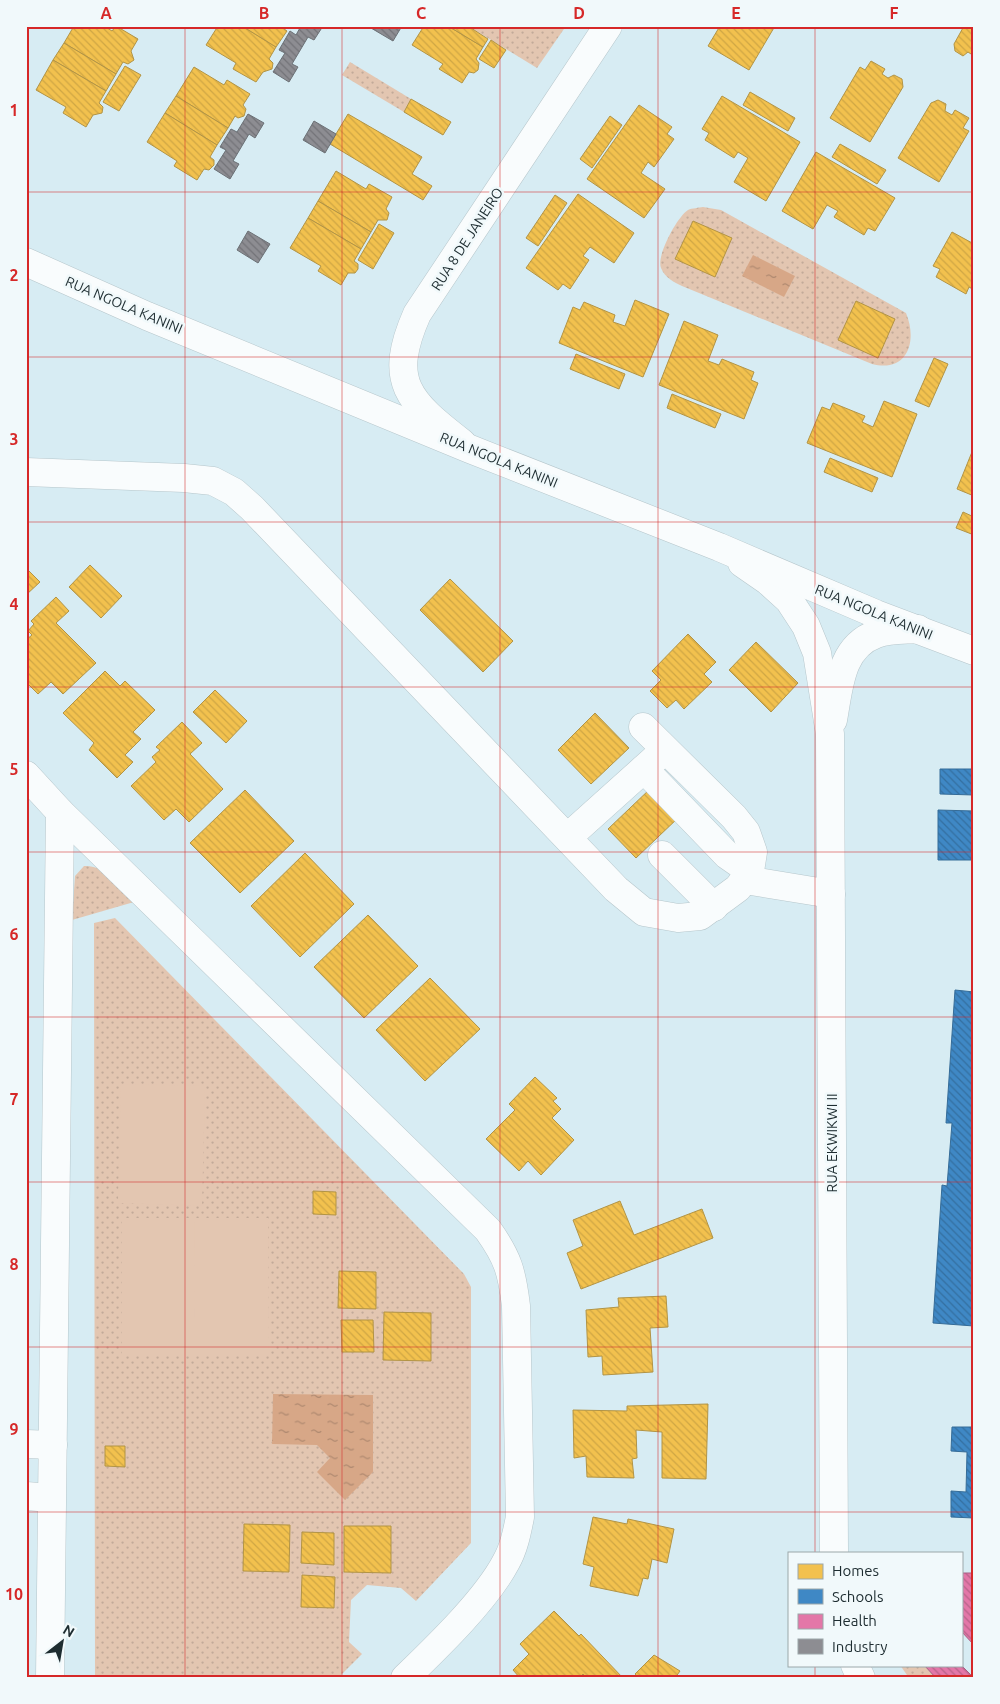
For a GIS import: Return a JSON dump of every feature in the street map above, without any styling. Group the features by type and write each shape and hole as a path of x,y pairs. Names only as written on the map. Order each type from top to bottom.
{"street":[{"name":"RUA 8 DE JANEIRO","path":"470,449 438,424 412,395 402,376 402,358 406,339 422,306 608,26"},
{"name":"RUA NGOLA KANINI","path":"26,262 147,316 470,449 719,546 836,598 974,651"},
{"path":"26,472 184,478 213,481 234,492 252,508 616,889 644,912 678,918 700,916 738,888 747,875 753,852 746,832 734,817 643,727"},
{"name":"RUA EKWIKWI II","path":"719,546 768,581 789,600 806,626 817,652 830,734 834,1552"},
{"name":"RUA EKWIKWI II","path":"830,734 844,664 852,650 864,639 877,633 918,629"},
{"path":"568,837 665,749"},
{"path":"644,768 747,875 831,894"},
{"path":"26,775 60,812 488,1230 504,1252 512,1276 516,1306 520,1517 515,1541 496,1579 442,1641 405,1678"},
{"path":"50,1678 39,1497 39,1444 60,812"},
{"path":"662,855 714,907"},
{"path":"855,1666 861,1678"}],"shaded area":[{"path":"468,26 566,26 537,68"},
{"path":"350,62 411,99 404,112 342,75"},
{"path":"703,207 721,210 906,313 911,334 907,353 894,364 884,366 872,364 682,286 670,279 661,268 660,262 668,237 683,214 688,210"},
{"path":"84,866 100,869 106,873 134,902 72,920 75,876"},
{"path":"115,918 464,1274 471,1287 471,1543 416,1601 401,1588 367,1585 351,1600 349,1642 362,1654 338,1678 95,1678 94,923"},
{"path":"121,1084 205,1086 202,1206 118,1203"},
{"path":"122,1218 194,1218 195,1356 122,1356"},
{"path":"196,1218 268,1218 269,1356 196,1356"},
{"path":"901,1666 925,1666 936,1678 909,1678"}],"water":[{"path":"753,255 795,276 784,297 742,276"},
{"path":"273,1394 373,1395 373,1472 345,1500 317,1472 330,1458 317,1445 272,1444"}],"building: Homes":[{"path":"74,26 104,26 112,31 116,26 138,39 131,51 134,60 128,64 123,62 116,74 64,43"},
{"path":"218,26 242,26 276,47 269,59 273,63 272,69 263,72 256,82 233,69 236,63 206,45"},
{"path":"242,26 280,26 287,31 276,47"},
{"path":"424,26 448,26 483,47 476,59 479,63 478,70 474,73 469,72 462,83 439,69 443,64 412,45"},
{"path":"448,26 468,26 488,39 483,47"},
{"path":"720,26 775,26 749,70 708,46"},
{"path":"964,26 974,26 974,56 968,52 963,56 955,51 954,44"},
{"path":"491,40 506,50 494,68 479,59"},
{"path":"64,43 116,74 106,91 53,60"},
{"path":"53,60 106,91 99,103 103,107 102,113 93,115 86,127 63,113 66,107 36,90"},
{"path":"871,61 885,69 882,74 888,78 894,75 902,79 903,87 870,142 830,118 860,67 865,70"},
{"path":"125,66 141,75 119,111 103,102"},
{"path":"194,67 224,85 227,80 250,94 243,105 246,109 244,116 238,118 235,116 228,128 176,96"},
{"path":"750,92 795,118 788,131 743,105"},
{"path":"176,96 228,128 217,145 165,113"},
{"path":"722,96 800,142 766,201 734,182 748,158 738,152 734,158 705,140 709,133 702,129"},
{"path":"411,99 451,122 443,135 404,112"},
{"path":"938,100 946,104 945,111 952,115 955,110 969,118 963,128 969,131 939,182 898,158 931,103"},
{"path":"639,105 672,127 667,134 674,139 654,167 648,162 641,173 665,189 644,218 587,179"},
{"path":"165,113 217,145 210,157 214,160 214,165 209,170 204,169 197,180 174,166 177,161 147,142"},
{"path":"348,114 422,157 412,174 432,186 423,200 330,144"},
{"path":"610,116 622,125 592,168 580,159"},
{"path":"840,144 886,170 877,184 832,157"},
{"path":"816,152 895,198 875,231 868,228 864,235 834,217 838,211 827,205 813,229 782,211"},
{"path":"336,171 366,189 369,184 392,197 386,209 389,213 387,220 378,220 371,232 318,201"},
{"path":"578,194 634,233 614,263 590,247 583,256 589,260 570,289 563,284 558,290 526,268"},
{"path":"555,195 567,203 538,246 526,238"},
{"path":"318,201 371,232 361,249 308,218"},
{"path":"308,218 361,249 354,261 358,264 358,269 355,273 348,273 341,285 318,271 321,266 290,248"},
{"path":"693,221 732,238 715,277 675,259"},
{"path":"379,224 394,233 373,269 358,260"},
{"path":"952,232 974,244 974,290 969,287 966,294 936,277 940,269 933,266"},
{"path":"635,300 669,314 643,377 559,343 573,307 580,310 584,302 615,315 613,322 625,326"},
{"path":"856,301 895,319 878,358 838,340"},
{"path":"684,321 718,335 708,361 719,365 722,359 754,372 751,380 758,383 744,419 659,385"},
{"path":"576,354 625,374 619,389 570,369"},
{"path":"934,358 948,364 929,407 915,401"},
{"path":"672,394 721,414 715,428 667,408"},
{"path":"884,401 917,414 892,477 807,443 822,407 830,410 833,403 865,416 862,422 873,427"},
{"path":"974,447 974,496 957,489"},
{"path":"830,458 878,478 872,492 824,472"},
{"path":"963,512 974,517 974,535 956,528"},
{"path":"90,565 122,596 101,618 69,587"},
{"path":"26,568 40,582 26,595"},
{"path":"450,579 513,641 483,672 420,610"},
{"path":"56,597 69,611 56,623 96,663 63,694 51,682 38,694 26,682 26,640 32,635 28,631 34,624 31,621"},
{"path":"688,634 716,662 704,674 712,682 684,709 676,700 667,708 650,691 661,680 652,671"},
{"path":"756,642 798,683 771,712 729,670"},
{"path":"105,671 120,686 125,681 155,710 133,732 141,739 125,755 133,762 117,778 89,750 94,743 63,713"},
{"path":"215,690 247,721 226,743 193,712"},
{"path":"595,713 629,748 591,784 558,750"},
{"path":"182,722 202,743 190,754 223,789 189,822 176,809 164,820 131,786 156,762 152,757 160,750 156,747"},
{"path":"651,788 679,817 636,858 608,829"},
{"path":"245,790 294,841 240,893 190,843"},
{"path":"305,853 354,904 300,957 251,906"},
{"path":"368,915 418,966 364,1018 314,967"},
{"path":"430,978 480,1029 425,1081 376,1030"},
{"path":"535,1077 557,1098 553,1101 561,1109 552,1118 574,1140 541,1175 528,1161 519,1171 486,1139 515,1110 509,1104"},
{"path":"313,1191 336,1192 336,1215 313,1214"},
{"path":"620,1201 634,1235 702,1209 713,1238 581,1289 567,1253 583,1246 573,1220"},
{"path":"339,1271 376,1272 376,1309 338,1308"},
{"path":"666,1296 668,1327 650,1328 653,1372 603,1375 602,1356 588,1357 586,1310 619,1307 618,1298"},
{"path":"384,1312 431,1313 431,1361 383,1360"},
{"path":"341,1320 373,1320 374,1352 342,1352"},
{"path":"708,1404 706,1479 662,1478 662,1432 636,1430 637,1458 632,1459 634,1478 587,1477 586,1456 574,1458 573,1410 627,1411 627,1406"},
{"path":"105,1446 125,1446 125,1467 105,1466"},
{"path":"593,1517 627,1524 628,1519 674,1529 667,1563 652,1559 648,1579 643,1578 638,1596 590,1586 594,1567 583,1564"},
{"path":"244,1524 290,1525 289,1572 243,1571"},
{"path":"344,1526 391,1526 391,1573 344,1572"},
{"path":"302,1532 334,1533 334,1565 301,1563"},
{"path":"302,1575 335,1577 334,1608 301,1607"},
{"path":"554,1611 579,1636 581,1634 623,1678 587,1678 583,1674 579,1678 520,1678 513,1670 529,1654 520,1644"},
{"path":"654,1655 680,1671 675,1678 639,1678 635,1674"}],"building: Schools":[{"path":"940,769 974,769 974,795 940,794"},
{"path":"938,810 974,811 974,860 938,860"},
{"path":"955,990 974,992 974,1326 933,1323 942,1185 947,1186 952,1123 946,1123"},
{"path":"952,1427 974,1427 974,1518 951,1517 951,1491 966,1492 967,1452 951,1451"}],"building: Health":[{"path":"962,1573 974,1573 974,1645 962,1632"},
{"path":"925,1666 962,1666 974,1678 936,1678"}],"building: Industry":[{"path":"301,26 323,26 314,40 308,37 292,64 298,67 289,82 273,72 285,53 279,50 290,31 296,35"},
{"path":"372,26 402,26 393,41 371,28"},
{"path":"248,114 264,123 255,138 249,134 233,161 239,164 230,179 214,169 226,150 220,147 231,129 237,132"},
{"path":"314,121 336,134 325,153 303,140"},
{"path":"248,231 270,244 258,263 237,250"}]}
